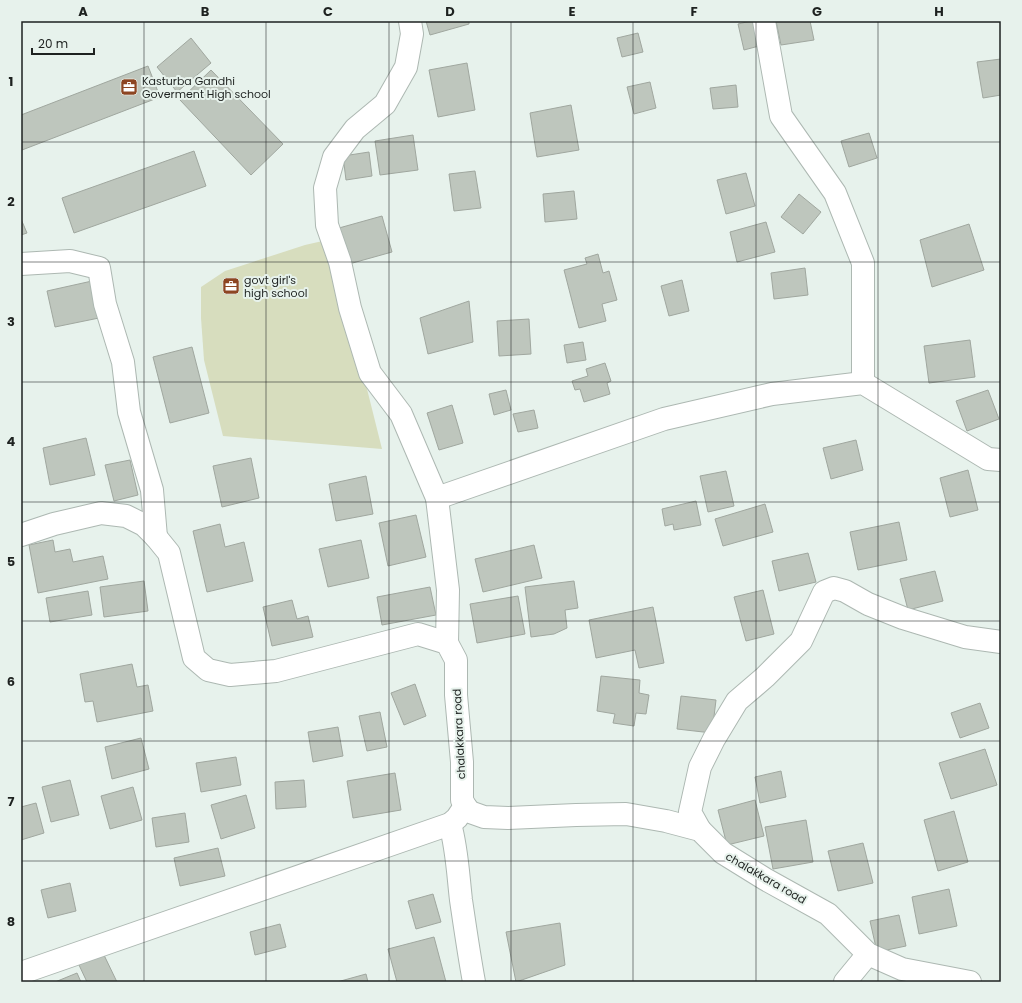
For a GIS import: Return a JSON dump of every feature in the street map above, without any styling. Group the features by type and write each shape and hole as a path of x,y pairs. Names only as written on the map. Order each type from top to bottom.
{"street":[{"path":"21,535 54,524 100,513 126,516 144,525 169,553 194,658 208,670 230,675 276,671 418,634 446,643 448,590 437,498 401,414 370,374 350,308 340,262 328,225 324,188 334,157 355,129 385,104 406,67 412,34 410,21"},
{"path":"764,21 781,116 835,193 863,262 863,383"},
{"path":"21,264 70,261 98,268 105,304 123,362 129,412 152,490 156,537"},
{"path":"437,498 664,419 772,394 863,383 988,459 1001,460"},
{"path":"700,830 690,812 700,767 714,739 737,701 765,677 800,641 824,592 834,588 845,591 868,604 902,618 965,637 1001,642"},
{"name":"chalakkara road","path":"446,643 456,660 456,696 462,762 462,800 465,806"},
{"path":"21,973 450,824 458,818 465,806 470,812 484,817 508,818 626,814 666,821 700,830"},
{"path":"450,824 457,856 461,901 474,982"},
{"name":"chalakkara road","path":"700,830 723,853 765,879 828,914 868,954 902,970 970,982"},
{"path":"845,982 868,954"}],"green space":[{"path":"327,240 353,333 382,449 223,436 204,360 201,318 201,287 225,271 305,245"}],"building":[{"path":"426,21 469,21 469,24 430,35"},
{"path":"754,21 759,46 744,50 738,24"},
{"path":"776,21 810,21 814,40 781,45"},
{"path":"638,33 643,52 622,57 617,38"},
{"path":"191,38 211,63 177,92 157,67"},
{"path":"1001,59 1001,95 983,98 977,62"},
{"path":"467,63 475,110 438,117 429,70"},
{"path":"148,66 160,97 22,150 21,115"},
{"path":"211,70 283,144 251,175 180,100"},
{"path":"650,82 656,108 634,114 627,87"},
{"path":"736,85 738,107 713,109 710,88"},
{"path":"571,105 579,150 537,157 530,113"},
{"path":"869,133 877,158 849,167 841,141"},
{"path":"413,135 418,170 380,175 375,141"},
{"path":"194,151 206,186 74,233 62,198"},
{"path":"369,152 372,176 346,180 343,156"},
{"path":"475,171 481,208 454,211 449,174"},
{"path":"746,173 755,206 726,214 717,180"},
{"path":"574,191 577,219 545,222 543,194"},
{"path":"799,194 821,212 803,234 781,217"},
{"path":"382,216 392,252 349,264 339,228"},
{"path":"21,219 27,233 21,235"},
{"path":"766,222 775,252 737,262 730,232"},
{"path":"969,224 984,270 932,287 920,240"},
{"path":"598,254 603,273 609,271 617,300 602,304 606,321 579,328 564,270 587,264 585,258"},
{"path":"805,268 808,295 774,299 771,273"},
{"path":"682,280 689,311 669,316 661,286"},
{"path":"92,281 99,318 55,327 47,291"},
{"path":"469,301 473,342 428,354 420,318"},
{"path":"529,319 531,354 499,356 497,321"},
{"path":"970,340 975,377 929,383 924,346"},
{"path":"583,342 586,360 567,363 564,345"},
{"path":"192,347 209,413 170,423 153,357"},
{"path":"605,363 611,381 607,383 610,394 584,402 580,389 575,390 572,381 588,376 586,369"},
{"path":"506,390 511,410 494,415 489,394"},
{"path":"988,390 999,419 967,431 956,401"},
{"path":"452,405 463,443 439,450 427,413"},
{"path":"534,410 538,428 518,432 513,414"},
{"path":"86,438 95,475 50,485 43,448"},
{"path":"856,440 863,470 831,479 823,448"},
{"path":"251,458 259,498 222,507 213,466"},
{"path":"130,460 138,495 114,501 105,465"},
{"path":"968,470 978,510 950,517 940,478"},
{"path":"726,471 734,506 708,512 700,476"},
{"path":"366,476 373,514 336,521 329,484"},
{"path":"696,501 701,525 674,530 673,524 665,526 662,509"},
{"path":"765,504 773,532 723,546 715,519"},
{"path":"416,515 426,557 388,566 379,523"},
{"path":"899,522 907,560 858,570 850,532"},
{"path":"220,524 225,547 244,542 253,581 207,592 193,531"},
{"path":"53,540 55,552 70,549 73,562 103,556 108,579 38,593 29,545"},
{"path":"361,540 369,578 328,587 319,549"},
{"path":"534,545 542,578 483,592 475,559"},
{"path":"808,553 816,582 779,591 772,561"},
{"path":"935,571 943,601 908,610 900,579"},
{"path":"144,581 148,611 104,617 100,587"},
{"path":"574,581 578,608 565,610 567,628 554,634 531,637 525,587"},
{"path":"430,587 436,615 382,625 377,597"},
{"path":"763,590 774,634 746,641 734,597"},
{"path":"88,591 92,615 50,622 46,598"},
{"path":"518,596 525,634 477,643 470,604"},
{"path":"292,600 297,619 308,616 313,637 272,646 263,607"},
{"path":"653,607 664,663 639,668 635,650 596,658 589,620"},
{"path":"132,664 137,687 148,685 153,711 97,722 93,701 85,702 80,674"},
{"path":"601,676 640,680 639,693 649,695 646,714 636,713 634,726 613,723 615,714 597,711"},
{"path":"415,684 426,716 404,725 391,693"},
{"path":"681,696 716,700 712,733 677,729"},
{"path":"980,703 989,728 960,738 951,713"},
{"path":"380,712 387,747 367,751 359,716"},
{"path":"338,727 343,756 313,762 308,732"},
{"path":"141,738 149,769 112,779 105,747"},
{"path":"985,749 997,785 951,799 939,763"},
{"path":"236,757 241,785 201,792 196,763"},
{"path":"781,771 786,797 760,803 755,777"},
{"path":"395,773 401,810 353,818 347,781"},
{"path":"70,780 79,815 51,822 42,787"},
{"path":"304,780 306,807 276,809 275,782"},
{"path":"133,787 142,820 110,829 101,796"},
{"path":"246,795 255,828 221,839 211,805"},
{"path":"755,800 764,836 727,845 718,810"},
{"path":"36,803 44,833 21,840 21,807"},
{"path":"954,811 968,862 938,871 924,820"},
{"path":"185,813 189,842 156,847 152,818"},
{"path":"806,820 813,862 773,869 765,827"},
{"path":"863,843 873,883 838,891 828,851"},
{"path":"218,848 225,876 180,886 174,858"},
{"path":"70,883 76,911 48,918 41,890"},
{"path":"949,889 957,926 919,934 912,897"},
{"path":"433,894 441,922 416,929 408,901"},
{"path":"899,915 906,946 877,952 870,921"},
{"path":"560,923 565,965 516,982 506,932"},
{"path":"280,924 286,947 255,955 250,932"},
{"path":"434,937 446,982 397,982 388,949"},
{"path":"103,953 117,982 87,982 79,965"},
{"path":"77,973 81,982 55,982"},
{"path":"366,974 368,982 337,982"}],"place":[{"name":"Kasturba Gandhi Goverment High school","path":"129,87"},
{"name":"govt girl's high school","path":"231,286"}]}
